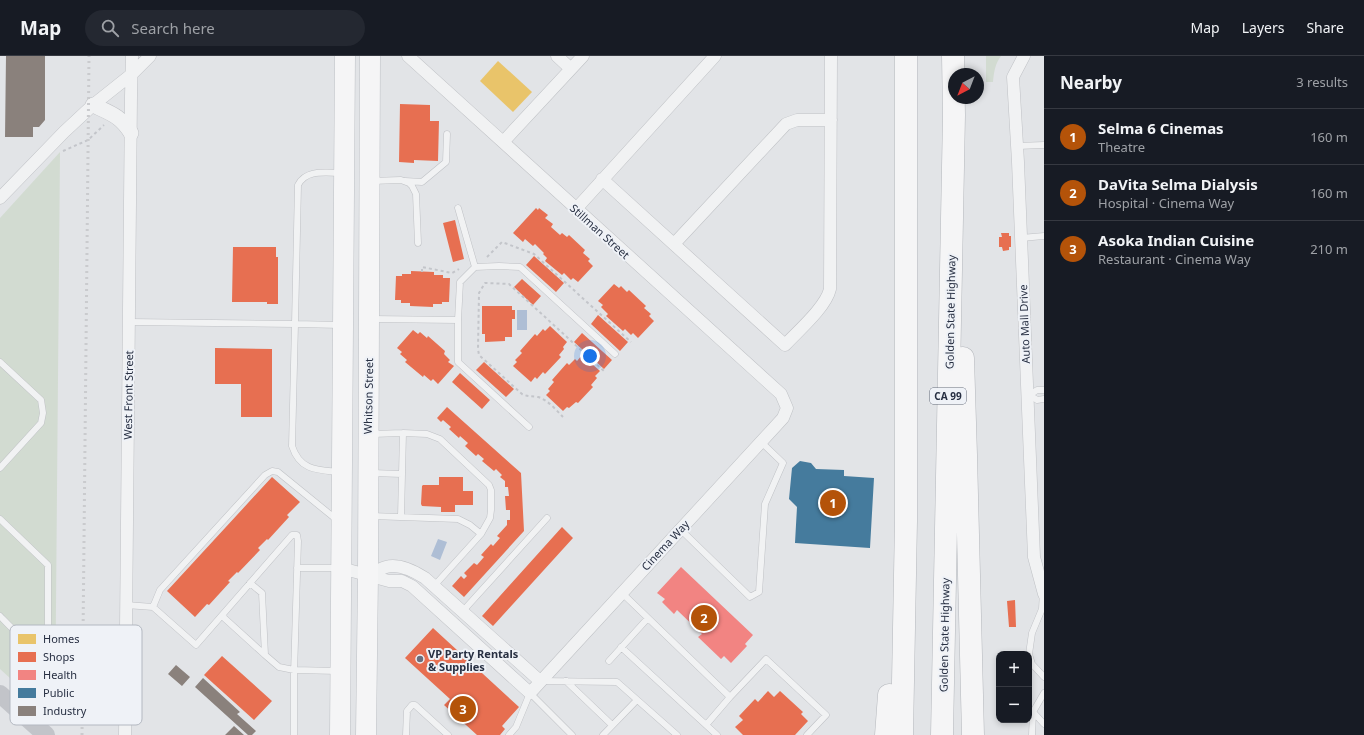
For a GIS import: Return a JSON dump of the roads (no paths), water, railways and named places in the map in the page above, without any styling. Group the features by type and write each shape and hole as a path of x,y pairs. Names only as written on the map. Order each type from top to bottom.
{"highway":[{"path":"902,735 906,521 906,56"},
{"name":"Golden State Highway","path":"942,735 954,115 953,56"},
{"path":"954,115 966,447 973,735"},
{"path":"886,735 906,521"}],"main road":[{"path":"340,735 345,56"},
{"name":"Whitson Street","path":"366,735 370,56"},
{"path":"344,173 352,189 356,203 356,260 358,265 369,270"},
{"path":"343,325 356,330 358,340 357,366 359,414 368,434"},
{"path":"340,680 351,700 351,735"},
{"path":"0,694 10,703"},
{"path":"35,725 46,735"}],"street":[{"name":"West Front Street","path":"126,625 132,56"},
{"path":"0,198 64,132 93,105 132,74 150,56"},
{"name":"Stillman Street","path":"408,56 781,394 788,408"},
{"path":"557,56 571,69"},
{"path":"503,142 583,56"},
{"path":"576,209 715,56"},
{"path":"602,179 785,346 822,306 829,295 830,289 831,56"},
{"name":"Auto Mall Drive","path":"1024,56 1013,77 1029,395 1034,557 1041,571 1043,592"},
{"path":"93,105 114,115 125,124 131,133"},
{"path":"674,244 786,124 797,120 831,120"},
{"name":"Cinema Way","path":"530,693 783,418 788,408"},
{"path":"368,575 387,566 408,569 417,573 425,578 540,681"},
{"path":"341,568 389,581 402,581 412,586 530,693"},
{"name":"West Front Street","path":"125,725 125,735"}],"lane":[{"path":"370,181 401,180 422,182 446,162 447,134"},
{"path":"1017,146 1044,145"},
{"path":"342,472 326,471 305,466 300,462 292,446 298,185 301,180 309,174 344,173"},
{"path":"401,180 409,183 416,194 418,243"},
{"path":"458,208 475,267"},
{"path":"1021,238 1044,236"},
{"path":"529,427 458,362 460,282 475,267 520,267 615,354"},
{"path":"369,319 458,320"},
{"path":"129,322 343,325"},
{"path":"0,362 41,400 42,413 41,423 0,468"},
{"path":"1044,390 1037,390 1029,395 1037,400 1044,399"},
{"path":"401,516 403,433"},
{"path":"368,434 427,434 440,439 489,485 491,490 492,510 490,518 480,534 434,586"},
{"path":"680,529 750,597 759,592 765,504 783,463 761,442"},
{"path":"152,607 160,590 265,475 272,471 278,472 342,524"},
{"path":"368,473 402,474"},
{"path":"368,516 458,519 464,521 480,534"},
{"path":"462,612 547,518"},
{"path":"0,519 48,564 48,625"},
{"path":"126,605 152,607 196,645 292,536 297,535 294,735"},
{"path":"297,568 341,568"},
{"path":"250,583 262,593 265,655"},
{"path":"1043,592 1042,609 1032,633 1029,654 1032,664 1044,677"},
{"path":"622,593 730,697"},
{"path":"0,616 10,625"},
{"path":"222,616 279,667 340,680"},
{"path":"609,661 648,618"},
{"path":"621,647 717,735"},
{"path":"706,725 766,659 826,715 807,735"},
{"path":"540,681 617,682 677,735"},
{"path":"566,682 612,725"},
{"path":"509,735 516,727 530,693 572,735"},
{"path":"1032,735 1033,712 1044,694"},
{"path":"603,735 637,700"},
{"path":"406,735 407,711 412,705 415,705 448,735"},
{"path":"1033,712 1044,724"}],"water":[{"path":"517,310 527,310 527,330 517,330"},
{"path":"438,539 447,542 440,560 431,556"}],"railway":[{"path":"83,625 89,56"},
{"path":"82,725 82,735"}],"place":[{"name":"Selma 6 Cinemas","path":"833,503"},
{"name":"DaVita Selma Dialysis","path":"704,618"},
{"name":"VP Party Rentals & Supplies","path":"420,659"},
{"name":"Asoka Indian Cuisine","path":"463,709"}]}
